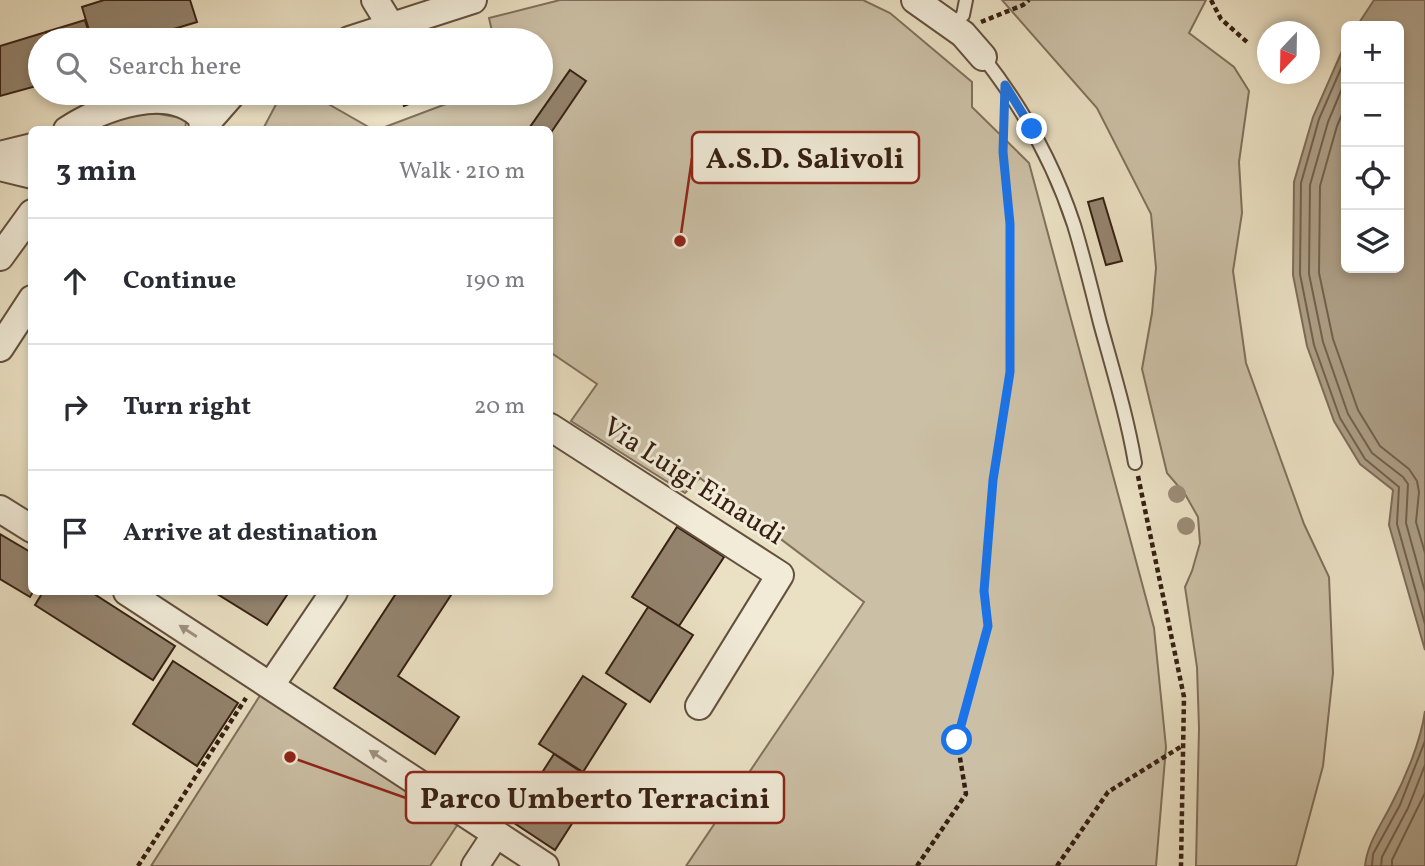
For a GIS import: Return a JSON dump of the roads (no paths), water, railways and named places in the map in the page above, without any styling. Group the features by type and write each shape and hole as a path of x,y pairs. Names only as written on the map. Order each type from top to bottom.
{"street":[{"path":"375,0 391,26"},
{"path":"385,28 473,0"},
{"path":"915,0 958,30 983,57"},
{"path":"75,126 112,107 124,105"},
{"path":"181,105 196,111 202,118 204,126"},
{"path":"206,126 223,105"},
{"path":"0,155 28,148"},
{"path":"0,166 28,174"},
{"path":"0,257 28,218"},
{"path":"0,348 28,305"},
{"name":"Via Luigi Einaudi","path":"553,429 780,575 699,706"},
{"path":"0,509 28,526"},
{"path":"132,595 545,866"},
{"path":"265,681 332,595"},
{"path":"475,866 496,834"}],"lane":[{"path":"958,30 966,0"},
{"path":"983,57 1005,85 1032,129 1057,180 1074,225 1129,426 1135,463"}],"water":[{"path":"1374,0 1425,0 1425,650 1389,525 1393,490 1360,464 1334,421 1307,346 1293,275 1294,182 1313,117 1341,53 1341,273 1404,273 1404,21 1360,21"},
{"path":"1425,711 1425,866 1365,866 1371,842 1412,760"}],"place":[{"name":"A.S.D. Salivoli","path":"680,241"},
{"name":"Parco Umberto Terracini","path":"290,757"}]}
